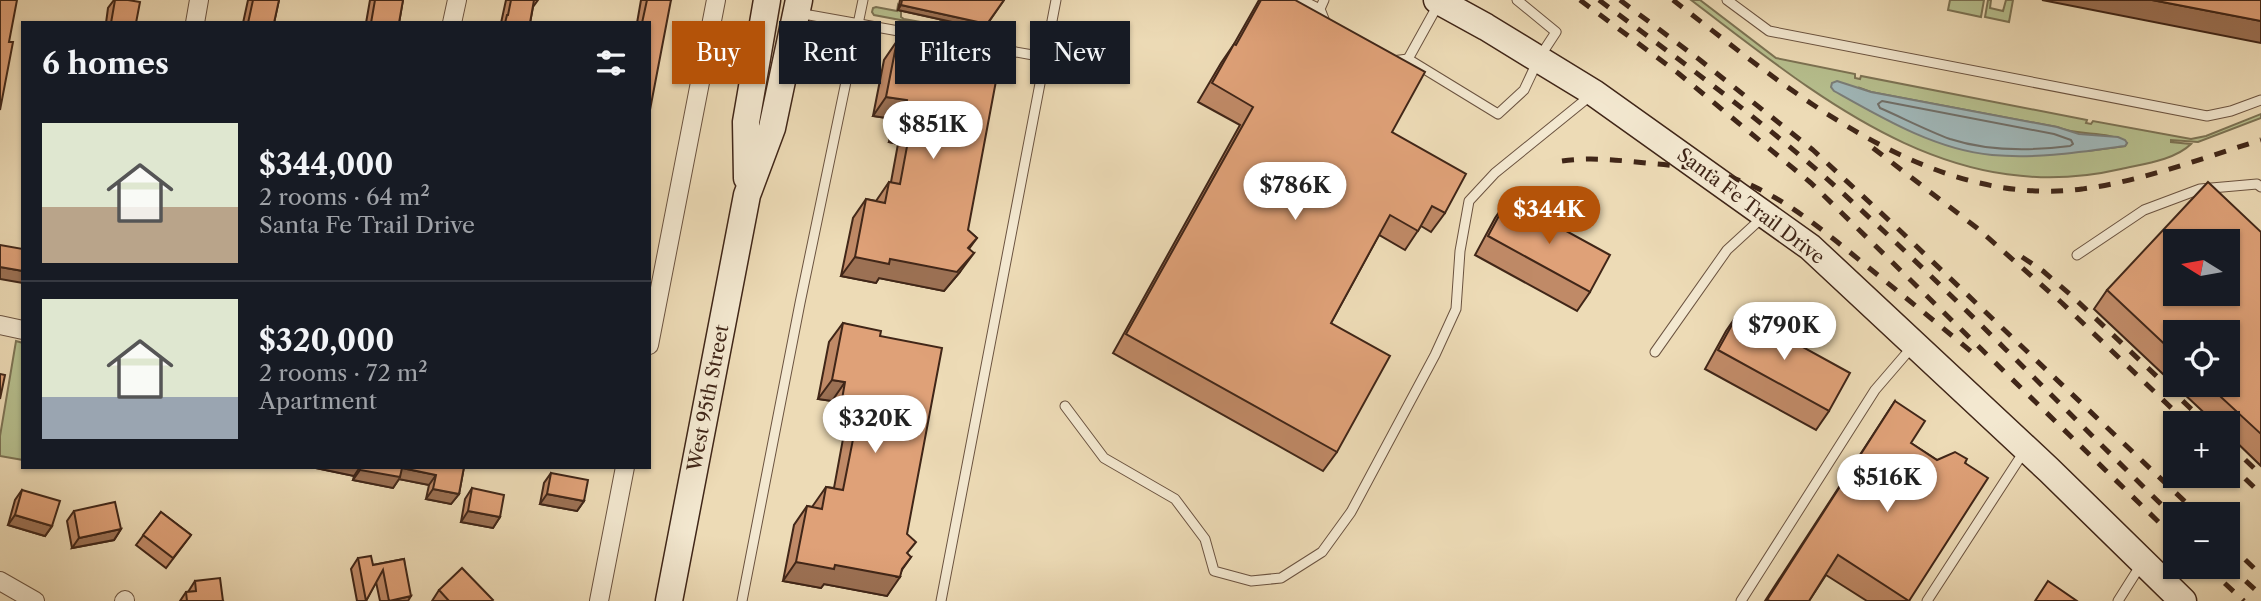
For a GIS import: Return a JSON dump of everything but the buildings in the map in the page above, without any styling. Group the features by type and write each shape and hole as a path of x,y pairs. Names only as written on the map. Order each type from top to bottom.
{"main road":[{"name":"West 95th Street","path":"747,195 746,122 767,0"},
{"name":"Santa Fe Trail Drive","path":"1439,1 1594,93 1810,247 2026,448 2183,601"},
{"name":"West 95th Street","path":"672,600 747,195 772,128 798,7"}],"street":[{"path":"195,21 199,0"},
{"path":"452,21 457,0"},
{"path":"651,335 716,0"},
{"path":"0,325 21,330"},
{"path":"599,601 625,469"},
{"path":"0,581 35,601"}],"lane":[{"path":"859,21 863,0"},
{"path":"1052,21 1056,0"},
{"path":"1301,0 1322,4 1328,27 1338,33"},
{"path":"1380,56 1390,61 1408,59 1497,114 1524,90 1539,58 1556,32 1517,0"},
{"path":"1727,0 1769,31 2207,116 2261,100"},
{"path":"1408,59 1439,1"},
{"path":"798,7 847,21"},
{"path":"881,28 1030,55"},
{"path":"741,601 846,84"},
{"path":"941,601 1039,84"},
{"path":"1065,406 1104,458 1175,499 1205,539 1214,571 1251,581 1281,578 1322,552 1351,512 1435,355 1456,309 1460,251 1469,201 1495,173 1594,93"},
{"path":"2077,255 2144,210 2200,189 2258,184 2261,187"},
{"path":"1655,352 1727,250 1765,215"},
{"path":"1741,601 1875,390 1915,343"},
{"path":"1927,601 2026,448"},
{"path":"2118,601 2143,562"}],"green space":[{"path":"1691,0 1700,0 1776,58 1855,74 1855,78 1860,79 1861,76 2087,120 2086,123 2091,124 2093,121 2191,139 2206,136 2261,114 2261,118 2198,142 2171,140 2191,144 2168,158 2121,169 2058,177 1999,173 1943,159 1889,136 1838,107 1788,73","holes":["1860,88 2075,132 2111,136 2127,143 2125,146 2088,151 1950,146 1869,110"]},
{"path":"1950,0 1984,0 1981,17 1948,10"},
{"path":"1988,0 1991,0 1990,8 2003,11 2006,0 2013,0 2009,22 1985,17"},
{"path":"898,5 901,17 915,21 874,15 872,12 876,7 897,11"},
{"path":"16,341 21,342 21,460 0,456 0,436"}],"water":[{"path":"1837,81 1871,92 2057,127 2079,134 2118,137 2127,143 2125,146 2042,155 2009,156 1971,152 1930,140 1871,112 1834,91 1832,83"}],"railway":[{"path":"1580,0 1678,73 1811,183 2163,526"},
{"path":"1599,0 1742,108 1825,177 1958,303 2163,506"},
{"path":"1620,0 1813,150 2185,502"},
{"path":"1673,0 1763,69 1862,135 1915,161 1969,180 2025,190 2082,189 2150,175 2261,140"},
{"path":"1873,148 1977,228 2062,303 2174,411"},
{"path":"1562,161 1604,159 1690,168 1732,178 1759,189 1826,233 1974,354"},
{"path":"2022,257 2072,296 2193,411"},
{"path":"2240,455 2261,475"},
{"path":"2240,474 2261,494"},
{"path":"2240,555 2261,575"},
{"path":"2240,576 2261,595"},
{"path":"2220,579 2244,601"}]}
